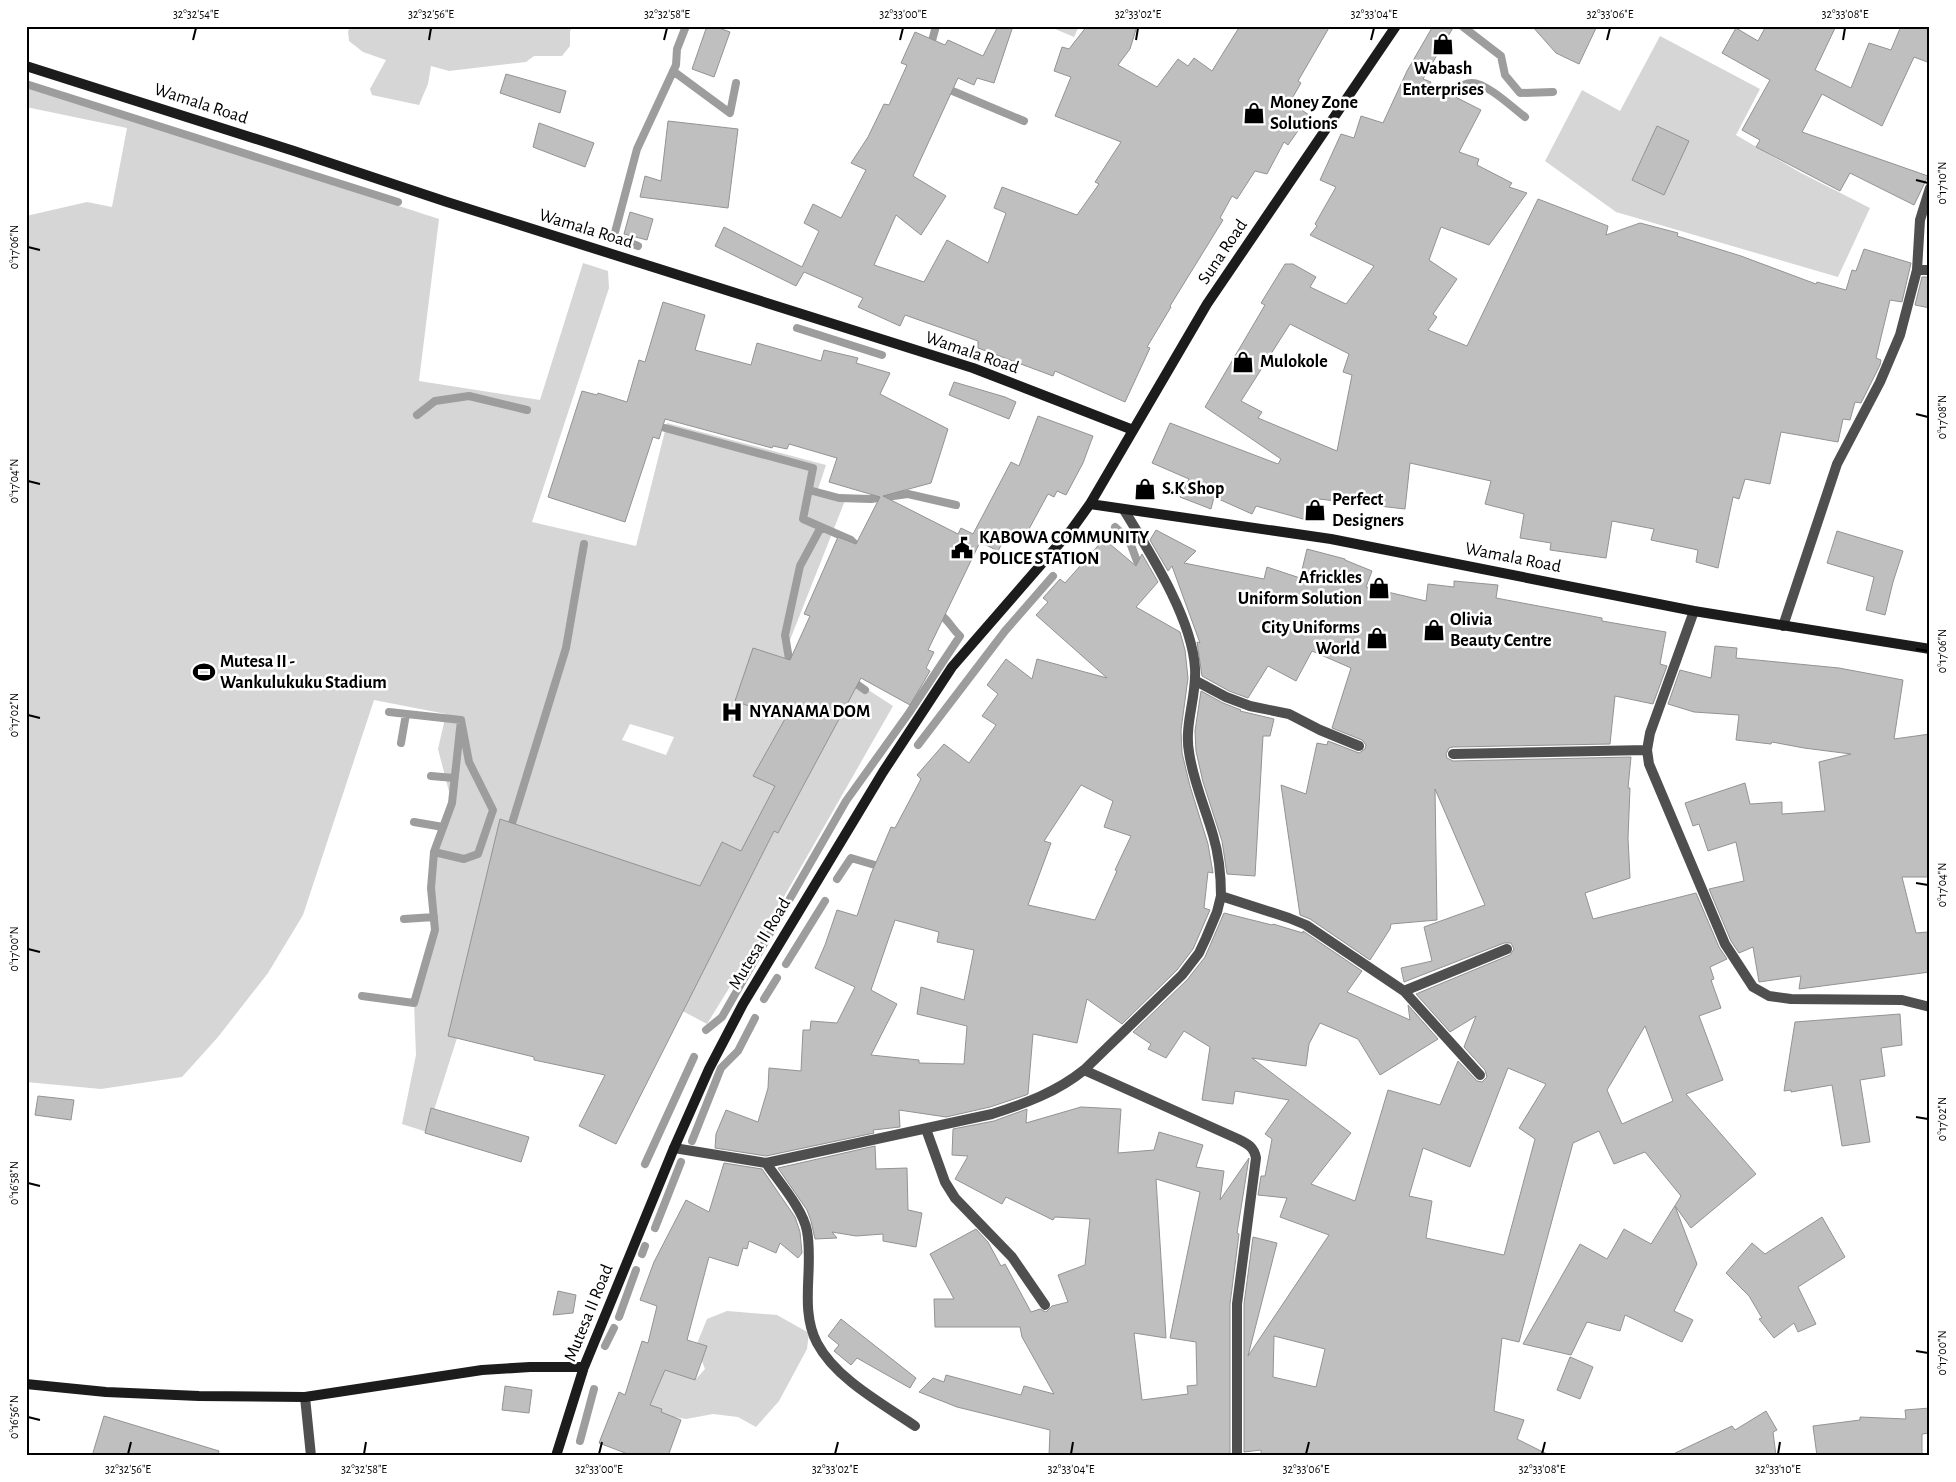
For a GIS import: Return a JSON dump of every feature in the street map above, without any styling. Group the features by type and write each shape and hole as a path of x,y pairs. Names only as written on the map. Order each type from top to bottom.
{"street":[{"name":"Suna Road","path":"1090,504 1207,304 1396,26"},
{"name":"Wamala Road","path":"26,66 456,205 973,368 1133,430"},
{"path":"1782,626 1837,464 1895,349 1918,270 1920,220 1930,188"},
{"path":"1918,270 1930,270"},
{"name":"Wamala Road","path":"1090,504 1367,546 1694,611 1930,649"},
{"name":"Mutesa II Road","path":"556,1456 584,1367 674,1148 708,1068 742,1004 918,717 952,667 1072,529 1090,504"},
{"path":"674,1148 766,1163 992,1114 1022,1104 1055,1090 1084,1070 1182,975 1199,953 1217,912 1221,896 1221,870 1214,837 1194,778 1188,749 1188,731 1196,681 1194,655 1171,592 1124,510"},
{"path":"1694,611 1650,734 1647,750 1649,764 1726,944 1753,987 1769,996 1902,1000 1930,1007"},
{"path":"1196,681 1250,706 1290,714 1320,730 1359,746"},
{"path":"1453,754 1647,750"},
{"path":"1221,896 1289,918 1306,926 1404,992 1480,1075"},
{"path":"1404,992 1507,949"},
{"path":"1084,1070 1238,1139 1252,1148 1255,1153 1256,1158 1238,1304 1237,1456"},
{"path":"926,1129 945,1182 955,1198 1012,1257 1045,1305"},
{"path":"766,1163 796,1207 807,1229 809,1246 808,1319 818,1344 842,1374 866,1393 915,1426"},
{"path":"26,1384 106,1392 199,1396 305,1397 482,1370 530,1367 584,1367"},
{"path":"305,1397 311,1456"}],"shaded area":[{"path":"351,26 573,26 570,31 570,46 562,56 534,56 526,62 449,71 431,66 428,84 419,105 372,95 370,89 386,60 363,52 349,41 348,31"},
{"path":"1048,26 1079,26 1074,37"},
{"path":"1660,36 1760,89 1736,135 1801,173 1870,208 1838,277 1616,212 1545,161 1582,90 1620,111"},
{"path":"26,88 156,127 439,219 419,381 540,400 583,263 608,271 609,288 532,522 636,546 667,423 826,465 817,492 846,498 788,645 789,659 801,669 839,671 893,706 765,930 707,1024 675,1007 458,1035 427,1132 402,1124 416,1055 414,1003 435,930 431,888 434,852 452,803 438,749 446,714 374,700 303,915 268,973 218,1037 182,1077 101,1089 26,1082 26,216 87,202 112,207 127,128 26,107","holes":["630,724 674,737 666,755 622,740"]},
{"path":"727,1311 777,1315 809,1333 807,1349 779,1401 756,1427 738,1417 713,1414 686,1419 651,1413 647,1392 662,1368 695,1380 705,1369 696,1346 707,1319"}],"building":[{"path":"707,26 714,26 730,32 714,77 692,69"},
{"path":"998,26 1013,26 994,83 977,78 974,85 958,78 913,176 946,196 921,235 896,215 874,265 924,282 947,240 988,263 1006,213 994,208 1002,187 1077,215 1099,184 1095,182 1121,142 1055,116 1071,77 1054,71 1062,47 1069,49 1087,26 1137,26 1130,49 1118,65 1157,87 1178,59 1188,66 1194,58 1212,71 1240,26 1330,26 1298,81 1301,83 1290,102 1309,115 1288,145 1284,142 1267,174 1255,171 1237,199 1232,196 1220,218 1223,220 1147,347 1150,348 1125,402 1055,371 1053,376 978,348 978,341 905,315 900,326 858,307 863,298 804,272 796,286 715,246 724,227 802,267 819,231 804,223 813,204 841,218 866,170 851,163 868,137 884,104 889,105 907,65 901,63 915,32 945,45 948,40 983,56"},
{"path":"1433,26 1454,26 1423,79 1481,110 1459,152 1479,159 1477,165 1512,183 1509,187 1527,193 1489,245 1441,227 1429,260 1457,279 1433,314 1437,317 1428,330 1467,346 1538,199 1608,226 1606,235 1640,223 1678,233 1677,236 1741,256 1816,284 1817,282 1846,290 1852,270 1856,271 1864,249 1911,263 1902,302 1890,300 1876,358 1881,360 1880,365 1861,403 1855,402 1850,420 1843,419 1838,442 1781,432 1770,484 1745,479 1739,499 1733,497 1718,568 1696,562 1698,550 1651,540 1654,529 1612,521 1606,558 1550,550 1551,543 1520,538 1524,514 1485,504 1491,481 1410,463 1405,509 1319,499 1314,522 1256,506 1252,514 1214,497 1211,509 1180,497 1189,479 1152,463 1170,423 1278,464 1281,459 1205,407 1265,305 1261,303 1285,264 1293,264 1316,277 1310,287 1346,304 1374,266 1310,235 1317,226 1315,224 1336,187 1320,180 1341,134 1354,138 1361,116 1383,123 1407,71","holes":["1290,324 1349,354 1343,372 1352,375 1337,451 1258,418 1262,412 1241,401"]},
{"path":"1532,26 1597,26 1579,64 1556,53"},
{"path":"1766,26 1836,26 1815,70 1851,88 1869,43 1891,50 1901,26 1930,26 1930,63 1914,57 1882,126 1822,94 1802,132 1928,176 1914,205 1850,173 1840,191 1756,147 1760,140 1742,130 1770,80 1722,53 1736,28 1758,41"},
{"path":"506,74 566,91 560,113 500,93"},
{"path":"668,121 738,129 728,208 640,197 645,176 661,181"},
{"path":"539,123 594,143 585,167 533,147"},
{"path":"1657,126 1689,141 1664,195 1632,180"},
{"path":"630,212 653,219 647,240 624,234"},
{"path":"1922,277 1930,277 1930,308 1915,305"},
{"path":"663,302 705,315 695,350 751,365 757,343 821,361 824,350 858,358 856,363 890,373 880,394 948,429 931,483 883,496 958,534 961,528 973,534 1011,462 1019,466 1038,416 1093,436 1083,463 1066,495 1057,491 1054,497 1048,494 1023,540 1008,532 998,551 980,542 928,650 934,652 926,668 930,671 910,705 861,678 778,833 774,831 616,1144 579,1126 605,1075 534,1060 534,1057 448,1036 500,819 700,886 722,842 741,851 775,786 753,776 785,719 735,701 753,648 790,660 810,616 804,614 838,537 856,544 880,497 829,482 837,458 789,444 787,449 773,446 772,448 665,419 659,439 653,437 625,522 548,497 582,391 597,395 598,393 627,402 639,360 645,362"},
{"path":"954,382 1016,402 1009,419 949,395"},
{"path":"1156,530 1196,551 1184,563 1264,579 1267,567 1300,578 1307,549 1345,559 1372,571 1366,587 1426,601 1428,584 1454,587 1454,581 1498,585 1496,598 1602,618 1602,621 1666,632 1660,664 1667,666 1653,704 1615,696 1610,744 1453,747 1449,748 1446,754 1447,758 1453,761 1631,757 1628,788 1630,788 1628,838 1630,878 1585,893 1593,919 1696,893 1719,947 1727,959 1710,967 1714,979 1711,980 1721,1008 1699,1016 1723,1080 1686,1094 1756,1174 1691,1228 1675,1206 1697,1264 1674,1311 1693,1320 1682,1342 1625,1315 1620,1331 1587,1322 1571,1355 1523,1344 1580,1244 1607,1259 1624,1229 1651,1244 1681,1196 1645,1152 1614,1164 1599,1131 1573,1143 1519,1342 1502,1338 1494,1411 1524,1420 1517,1439 1551,1456 1261,1456 1261,1450 1244,1452 1244,1304 1253,1237 1277,1243 1248,1356 1329,1235 1280,1217 1287,1198 1258,1195 1261,1176 1265,1176 1272,1139 1265,1134 1289,1100 1235,1091 1233,1104 1202,1100 1210,1047 1184,1031 1166,1058 1148,1049 1151,1044 1133,1032 1187,980 1205,957 1224,913 1303,933 1303,931 1362,971 1347,992 1410,1020 1408,1005 1438,1039 1380,1075 1358,1039 1320,1023 1309,1044 1306,1066 1252,1058 1351,1133 1311,1184 1355,1201 1388,1090 1440,1105 1458,1061 1477,1081 1482,1082 1487,1077 1485,1070 1464,1047 1476,1016 1450,1032 1416,994 1510,955 1514,949 1511,943 1504,943 1404,982 1401,968 1432,961 1424,927 1485,905 1435,789 1437,920 1391,924 1390,929 1370,960 1310,919 1300,915 1281,785 1306,794 1317,743 1327,745 1328,741 1359,753 1365,749 1366,745 1362,740 1332,728 1351,668 1312,651 1296,681 1268,666 1248,698 1229,691 1202,676 1197,642 1200,643 1172,566 1168,571 1150,540","holes":["1645,1026 1673,1101 1622,1124 1607,1090","1508,1068 1546,1084 1519,1128 1535,1139 1504,1255 1426,1238 1432,1201 1409,1196 1423,1148 1470,1167","1274,1336 1325,1349 1316,1387 1273,1377"]},
{"path":"1837,531 1903,551 1885,615 1866,610 1874,577 1827,563"},
{"path":"1104,539 1136,566 1142,554 1158,582 1136,607 1180,632 1185,650 1188,678 1181,730 1182,753 1208,844 1213,873 1208,872 1204,908 1210,910 1193,949 1177,970 1122,1024 1087,999 1077,1043 1033,1034 1028,1094 1026,1095 990,1107 946,1117 899,1110 900,1127 873,1130 874,1133 766,1156 715,1148 716,1134 726,1110 758,1122 768,1088 769,1068 801,1071 803,1030 810,1030 811,1021 837,1023 855,987 815,968 837,910 857,916 871,874 891,827 895,828 921,779 917,775 944,744 969,763 996,725 982,716 998,694 987,685 1006,659 1032,679 1037,659 1107,678 1036,615 1048,602 1043,598 1060,579 1065,583","holes":["1081,785 1113,801 1104,827 1131,836 1095,920 1028,905 1051,843 1044,841","895,920 939,932 937,942 974,950 964,1000 921,987 917,1014 967,1026 964,1064 919,1063 919,1060 871,1055 897,1004 871,990"]},
{"path":"1715,646 1737,648 1736,658 1839,668 1903,680 1894,739 1930,734 1930,877 1902,877 1916,933 1928,932 1930,972 1799,989 1801,976 1759,982 1753,947 1739,953 1731,941 1709,889 1744,881 1736,842 1708,851 1699,824 1693,826 1685,803 1745,783 1750,804 1782,802 1782,814 1825,811 1819,762 1851,754 1772,742 1771,744 1736,740 1739,715 1694,712 1668,704 1680,670 1711,678"},
{"path":"1201,691 1240,711 1274,719 1270,736 1263,736 1255,876 1227,874 1222,841 1203,782 1196,751 1195,731"},
{"path":"1900,1014 1902,1045 1881,1048 1885,1076 1860,1080 1870,1142 1842,1146 1832,1085 1791,1092 1791,1090 1784,1091 1795,1022"},
{"path":"38,1096 74,1100 71,1120 35,1115"},
{"path":"1081,1107 1121,1109 1118,1153 1154,1150 1159,1132 1203,1145 1196,1167 1224,1171 1220,1200 1249,1158 1237,1233 1239,1234 1230,1304 1230,1454 1213,1456 1049,1456 1050,1430 957,1407 919,1392 933,1378 944,1382 946,1375 1021,1395 1024,1386 1054,1394 1022,1337 1020,1327 935,1327 934,1299 954,1299 930,1254 976,1229 988,1242 1001,1266 1005,1264 1031,1312 1040,1309 1046,1312 1052,1306 1068,1302 1058,1275 1085,1265 1090,1219 1055,1217 1053,1220 1006,1197 1002,1204 955,1179 968,1156 952,1155 953,1129 994,1121 1027,1109 1026,1123","holes":["1156,1179 1200,1192 1170,1338 1196,1342 1197,1385 1187,1386 1188,1394 1142,1400 1134,1333 1166,1338"]},
{"path":"431,1108 529,1137 521,1162 425,1133"},
{"path":"875,1146 876,1169 907,1168 908,1210 922,1213 916,1247 883,1241 883,1234 856,1236 832,1232 837,1238 815,1239 807,1210 778,1168"},
{"path":"724,1163 762,1169 795,1217 800,1232 802,1253 798,1258 780,1243 776,1253 749,1241 747,1249 743,1248 738,1266 709,1257 687,1340 707,1346 695,1380 665,1370 650,1405 662,1409 661,1412 681,1420 668,1456 633,1456 599,1443 619,1392 625,1395 642,1341 648,1343 657,1306 640,1300 654,1262 686,1200 709,1212"},
{"path":"1822,1217 1845,1257 1798,1287 1816,1324 1798,1332 1794,1323 1774,1338 1759,1319 1762,1318 1749,1296 1726,1273 1752,1243 1765,1254"},
{"path":"558,1291 576,1295 573,1313 553,1315"},
{"path":"841,1319 916,1378 910,1388 857,1358 851,1365 834,1351 839,1345 828,1336"},
{"path":"1570,1357 1593,1367 1580,1399 1557,1390"},
{"path":"505,1386 532,1390 529,1413 502,1410"},
{"path":"1930,1408 1930,1433 1922,1434 1922,1456 1817,1456 1813,1426 1860,1420 1860,1417 1906,1419 1905,1410"},
{"path":"1766,1411 1777,1430 1773,1432 1776,1456 1669,1456 1732,1426 1735,1430"},
{"path":"104,1416 219,1451 218,1456 92,1456"}],"waterway":[{"path":"638,246 614,236 637,149 676,65 677,49 686,26"},
{"path":"930,48 936,26"},
{"path":"1462,26 1501,56 1505,75 1520,93 1553,92"},
{"path":"673,71 730,113 736,83"},
{"path":"26,84 398,202"},
{"path":"1457,90 1467,84 1477,84 1492,91 1525,117"},
{"path":"943,87 1024,121"},
{"path":"797,328 882,355"},
{"path":"417,415 435,401 469,396 527,410"},
{"path":"665,428 813,468 803,519 851,540 858,547 857,550"},
{"path":"809,490 839,498 871,499 908,494 956,505"},
{"path":"798,666 789,659 785,635 800,566 821,527"},
{"path":"1115,527 1129,540 1137,561"},
{"path":"509,833 566,648 584,544"},
{"path":"918,745 1005,631 1053,576"},
{"path":"706,1030 722,1017 846,801 909,713 960,636 943,616 937,612"},
{"path":"851,680 865,690"},
{"path":"389,712 461,720 469,762 493,810 478,854 464,859 434,852"},
{"path":"401,743 406,714"},
{"path":"362,996 414,1003 435,930 431,888 434,852 452,803 461,720"},
{"path":"431,776 454,778"},
{"path":"414,822 443,827"},
{"path":"837,879 851,858 885,868"},
{"path":"786,964 825,901"},
{"path":"404,919 434,917"},
{"path":"764,999 777,978"},
{"path":"692,1141 721,1068 738,1051 755,1018"},
{"path":"645,1164 694,1057"},
{"path":"655,1228 681,1162"},
{"path":"642,1254 645,1246"},
{"path":"619,1317 636,1270"},
{"path":"605,1346 614,1328"},
{"path":"580,1441 594,1389"}],"place":[{"name":"Wabash Enterprises","path":"1443,44"},
{"name":"Money Zone Solutions","path":"1254,113"},
{"name":"Mulokole","path":"1243,362"},
{"name":"S.K Shop","path":"1145,489"},
{"name":"Perfect Designers","path":"1315,510"},
{"name":"KABOWA COMMUNITY POLICE STATION","path":"962,548"},
{"name":"Africkles Uniform Solution","path":"1379,588"},
{"name":"Olivia Beauty Centre","path":"1434,630"},
{"name":"City Uniforms World","path":"1377,638"},
{"name":"Mutesa II - Wankulukuku Stadium","path":"204,672"},
{"name":"NYANAMA DOM","path":"732,712"}]}
